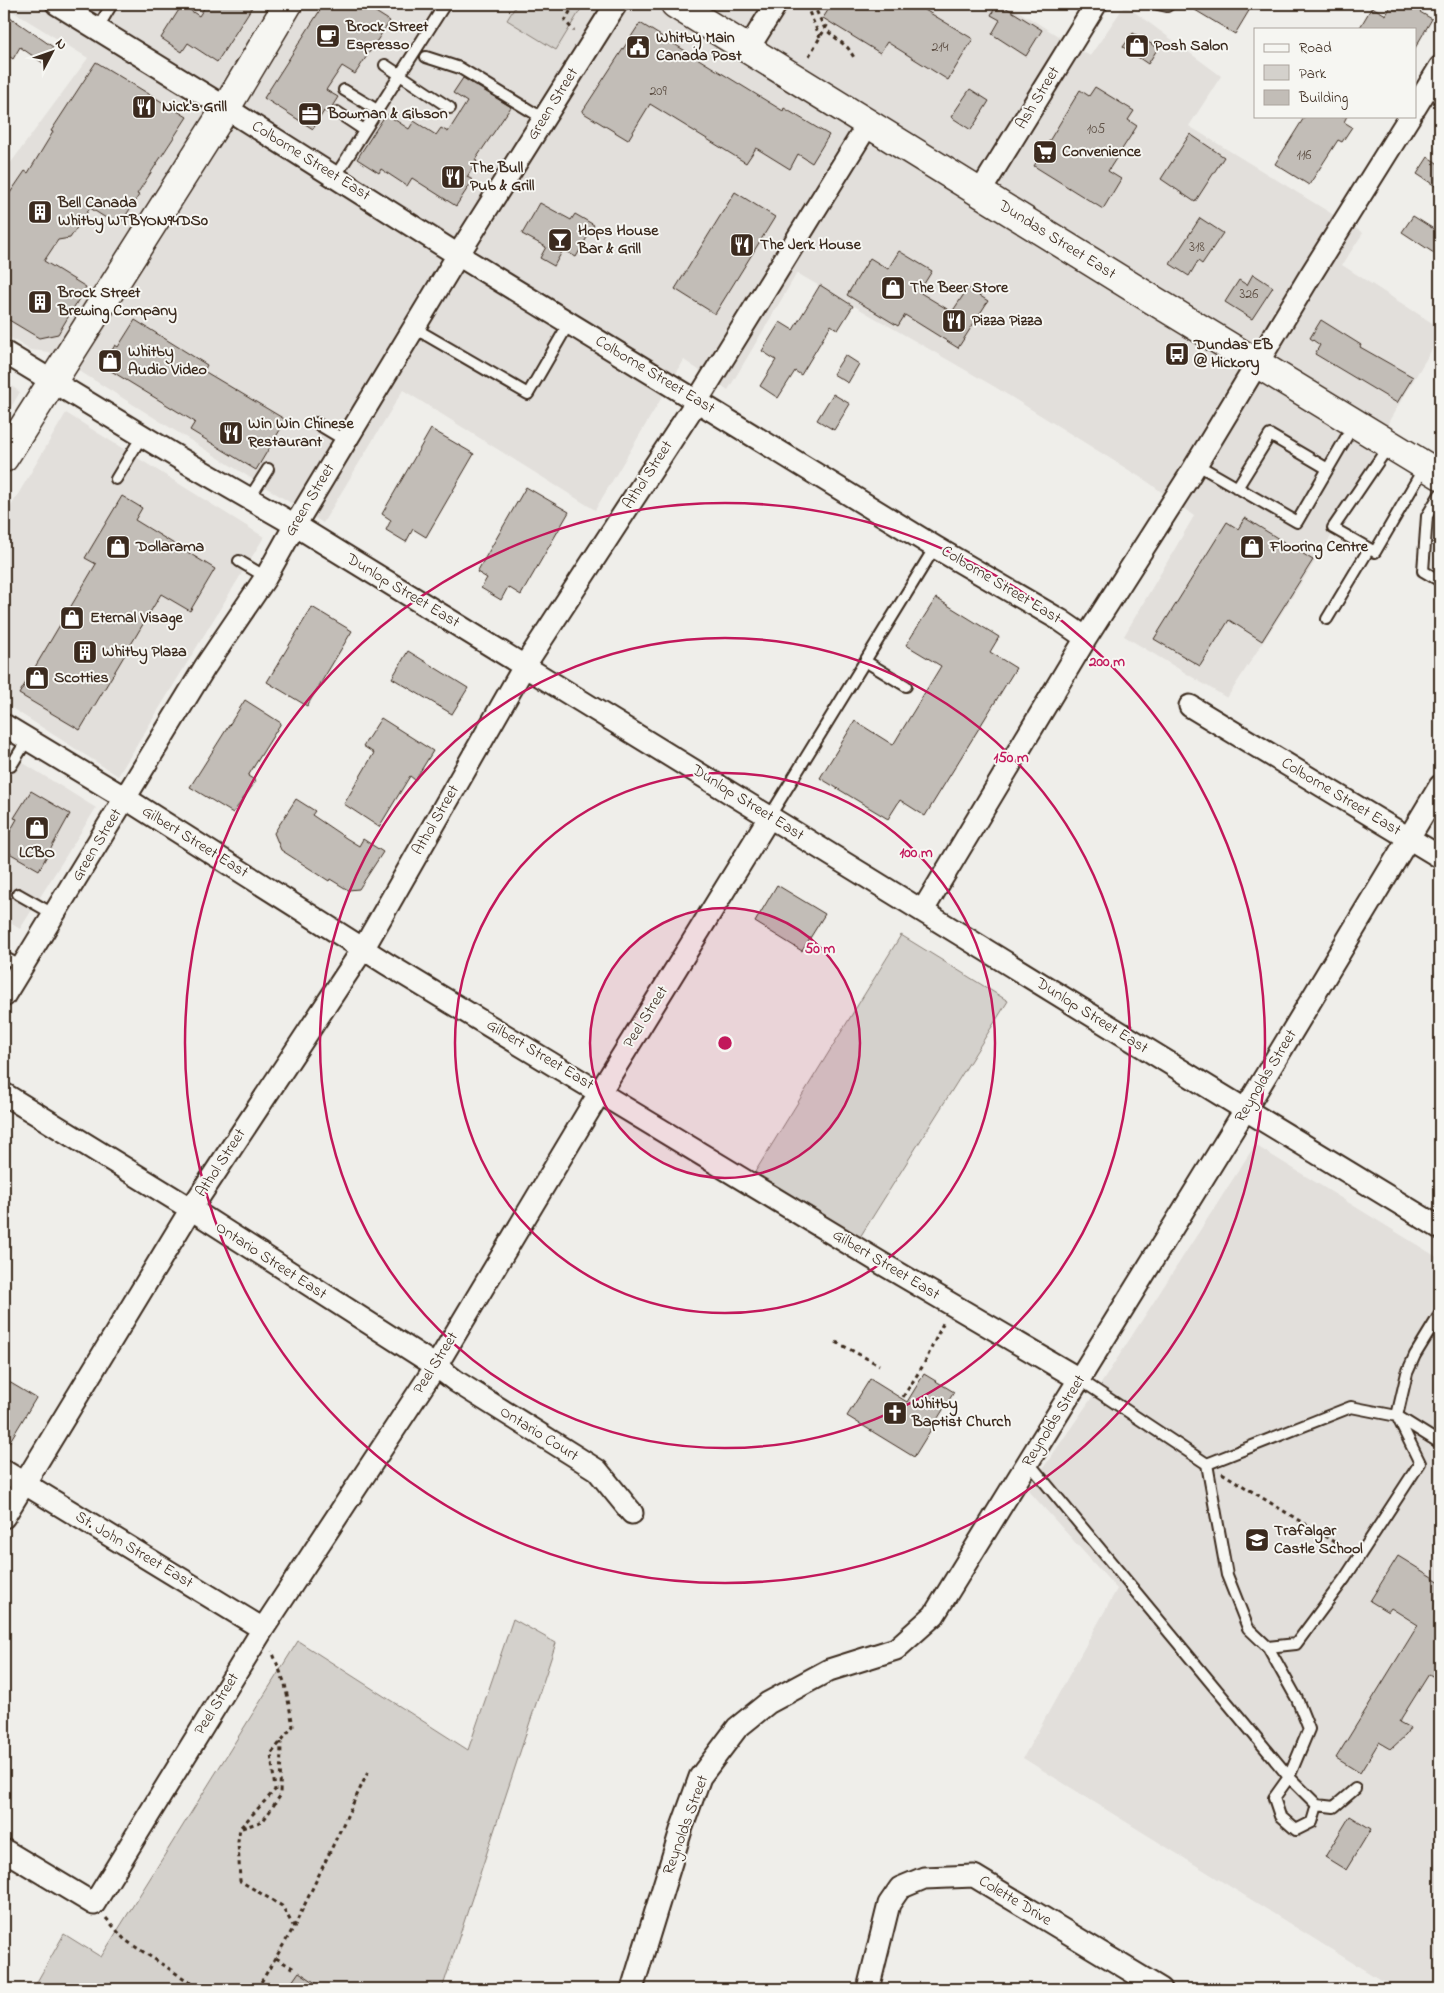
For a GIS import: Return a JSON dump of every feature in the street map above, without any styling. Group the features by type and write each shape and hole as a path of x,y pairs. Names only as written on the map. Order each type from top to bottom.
{"main road":[{"path":"4,458 54,382 226,108 288,4"},
{"name":"Dundas Street East","path":"675,4 1433,470"}],"street":[{"name":"Colborne Street East","path":"57,4 226,108 458,255 935,547 1060,620 1086,638"},
{"name":"Green Street","path":"4,996 205,667 266,577 295,525 458,255 616,4"},
{"path":"748,49 776,4"},
{"name":"Ash Street","path":"980,192 1096,4"},
{"path":"1416,106 1440,67"},
{"path":"923,910 1086,638 1196,464 1409,118"},
{"name":"Athol Street","path":"4,1517 191,1209 363,949 524,665 697,401 868,124"},
{"name":"Dunlop Street East","path":"4,352 142,436 295,525 1440,1228"},
{"name":"Colborne Street East","path":"1190,706 1440,856"},
{"name":"Gilbert Street East","path":"4,725 126,798 363,949 1079,1379"},
{"name":"Reynolds Street","path":"632,1989 682,1827 700,1777 737,1728 768,1703 829,1670 896,1650 934,1615 1245,1110 1440,786"},
{"name":"Peel Street","path":"94,1904 263,1629 436,1366 600,1092 770,816"},
{"name":"Ontario Street East","path":"4,1094 191,1209 436,1366"},
{"name":"Ontario Court","path":"436,1366 457,1382 597,1470 632,1513"},
{"name":"St. John Street East","path":"4,1471 25,1482 263,1629"},
{"path":"4,1850 94,1904"},
{"name":"Colette Drive","path":"868,1989 890,1904 900,1888 924,1878 974,1876 1161,1989"}],"lane":[{"path":"96,29 112,4"},
{"path":"335,177 445,4"},
{"path":"1158,4 1167,6 1170,4"},
{"path":"426,57 460,68 544,119"},
{"path":"385,65 450,108"},
{"path":"344,90 377,110"},
{"path":"337,112 364,130"},
{"path":"414,328 528,394 569,323"},
{"path":"316,423 346,441"},
{"path":"1196,464 1297,522 1355,423"},
{"path":"1237,488 1270,435 1328,469"},
{"path":"116,479 142,436"},
{"path":"1390,444 1333,528 1375,552 1433,470"},
{"path":"249,499 268,469"},
{"path":"1440,494 1427,516 1423,571 1440,581"},
{"path":"770,816 935,547"},
{"path":"1327,619 1369,549"},
{"path":"239,561 266,577"},
{"path":"865,661 906,686"},
{"path":"11,766 27,740"},
{"path":"18,894 54,915"},
{"path":"4,956 22,967"},
{"path":"1268,1646 1296,1644 1359,1558 1420,1463 1397,1416 1407,1373 1415,1355 1440,1314"},
{"path":"1079,1379 1207,1464 1227,1575 1248,1628 1268,1646 1297,1699 1309,1728 1290,1777 1274,1798 1280,1816 1296,1830 1312,1822 1317,1805"},
{"path":"1207,1464 1351,1407 1397,1416 1440,1444"},
{"path":"1028,1462 1290,1777 1317,1805 1334,1807 1355,1789"}],"path":[{"path":"574,4 565,21 574,32"},
{"path":"813,4 825,29 848,48 855,59"},
{"path":"806,5 820,37"},
{"path":"810,56 829,22"},
{"path":"903,1397 924,1364 952,1304"},
{"path":"836,1342 879,1365"},
{"path":"1207,1464 1359,1558"},
{"path":"263,1629 285,1684 293,1726 271,1754 275,1790 240,1828 238,1841 240,1881 282,1906 294,1927"},
{"path":"240,1828 263,1821 280,1796 281,1741"},
{"path":"257,1989 294,1927 369,1770"},
{"path":"94,1904 125,1940 200,1989"},
{"path":"276,1958 296,1970"}],"shaded area":[{"path":"4,4 1007,4 1090,56 1125,5 1221,76 1189,126 1363,233 1342,265 1440,328 1440,336 1389,421 1371,474 1227,698 1124,636 1194,516 1148,482 995,387 797,273 728,390 684,360 595,510 403,390 323,523 49,352 30,350 4,334 4,167 7,168 88,58 4,6"},
{"path":"4,381 20,392 4,419"},
{"path":"66,413 264,537 118,776 4,703 4,518"},
{"path":"4,751 96,808 20,929 4,919"},
{"name":"Trafalgar Castle School","path":"1255,1145 1440,1259 1440,1989 1395,1989 1023,1758 1117,1589 1028,1490 1095,1393"}],"green space":[{"path":"517,4 584,4 556,50 507,20"},
{"path":"901,935 1008,1001 860,1237 755,1172"},
{"path":"513,1619 556,1643 442,1989 33,1989 64,1934 101,1957 298,1641 468,1750"}],"building":[{"path":"207,4 254,4 217,62 188,43 182,52 161,38 182,5 199,16"},
{"path":"324,4 363,4 390,21 355,74 342,66 326,90 338,97 328,113 324,111 313,129 264,98"},
{"path":"832,4 915,4 973,39 948,80 887,42 880,53 823,18"},
{"path":"997,4 1000,4 1042,30 1026,56 992,34 1000,20 991,15"},
{"path":"1185,4 1253,4 1235,34"},
{"path":"1392,4 1411,4 1432,19 1416,46 1416,28 1360,28 1372,7 1386,15"},
{"path":"4,13 53,47 43,63 20,47 13,59 4,53"},
{"path":"640,23 783,111 784,108 829,135 812,163 798,154 790,169 756,148 746,163 650,104 628,140 582,112"},
{"name":"Posh Salon","path":"1133,33 1158,48 1148,64 1123,47"},
{"path":"96,62 187,117 137,194 139,195 119,226 90,208 70,238 58,240 44,261 86,287 58,334 39,338 4,317 4,189 10,193 25,171 28,173 53,132 51,131"},
{"path":"463,78 511,107 475,160 477,161 467,177 473,180 456,206 412,178 407,186 381,169 379,173 357,159 386,114 409,129 414,121 436,135 441,128 448,132 467,102 453,93"},
{"path":"1095,87 1134,111 1128,120 1137,126 1108,171 1121,179 1103,209 1034,166 1080,90 1089,96"},
{"path":"970,89 989,101 971,130 951,117"},
{"path":"1304,118 1346,118 1344,122 1352,127 1342,142 1338,140 1309,185 1275,164"},
{"path":"1190,134 1224,157 1195,202 1161,179"},
{"path":"1428,157 1440,165 1440,189 1417,174"},
{"path":"735,192 775,217 715,314 675,289"},
{"name":"Hops House Bar & Grill","path":"540,203 571,220 575,214 594,225 576,257 563,250 554,266 540,258 546,247 522,234"},
{"path":"1413,216 1440,233 1440,257 1402,232"},
{"path":"1200,218 1223,233 1202,264 1198,261 1189,276 1170,264"},
{"path":"899,251 932,271 919,292 952,312 968,288 988,301 958,348 905,315 898,326 847,295 870,258 888,269"},
{"path":"1253,274 1273,287 1252,319 1225,302 1239,280 1247,285"},
{"path":"820,285 853,306 838,330 831,325 801,375 795,371 778,398 760,386 776,360 762,351 780,322 793,330"},
{"path":"135,320 207,365 204,371 286,420 256,470 190,430 195,422 103,366 115,345 118,347"},
{"path":"1321,320 1361,345 1360,347 1413,377 1397,403 1315,354 1320,345 1310,338"},
{"path":"845,355 859,364 848,383 833,374"},
{"path":"833,394 850,404 834,430 817,420"},
{"path":"431,429 474,454 426,537 413,529 406,542 386,530 391,520 382,514"},
{"path":"526,487 569,512 521,595 508,587 501,600 481,588 487,578 477,572"},
{"name":"Whitby Plaza","path":"122,496 142,508 135,520 215,569 190,611 161,594 80,730 19,694 96,564 85,558"},
{"path":"1245,518 1313,560 1262,641 1229,620 1200,666 1154,639 1227,522 1238,529"},
{"path":"936,598 999,637 990,652 1016,668 925,816 900,800 888,819 820,778 855,721 893,745 941,666 906,645"},
{"path":"312,607 352,631 307,706 267,682"},
{"path":"408,651 468,688 452,714 392,678"},
{"path":"245,700 281,723 248,776 256,781 233,813 190,787"},
{"path":"381,718 433,751 415,780 410,776 379,827 344,804 374,753 363,746"},
{"name":"LCBO","path":"31,791 70,814 39,870 4,850 4,842 17,819 14,818"},
{"path":"296,799 315,811 312,815 359,846 363,839 383,852 359,889 348,890 330,879 329,881 281,850 274,833"},
{"path":"777,885 825,914 802,951 755,922"},
{"name":"Whitby Baptist Church","path":"924,1374 954,1392 914,1457 847,1416 870,1379 907,1402"},
{"path":"4,1379 36,1398 4,1451"},
{"path":"1398,1556 1440,1582 1440,1681 1429,1674 1399,1722 1410,1728 1406,1735 1391,1749 1379,1742 1360,1773 1336,1758 1418,1625 1391,1608 1388,1612 1370,1601"},
{"path":"1350,1816 1371,1829 1346,1870 1325,1857"},
{"path":"299,1972 325,1989 287,1989"}],"place":[{"name":"Brock Street Espresso","path":"328,36"},
{"name":"Posh Salon","path":"1137,46"},
{"name":"Whitby Main Canada Post","path":"638,47"},
{"name":"Nick's Grill","path":"144,107"},
{"name":"Bowman & Gibson","path":"310,114"},
{"name":"Convenience","path":"1045,152"},
{"name":"The Bull Pub & Grill","path":"453,177"},
{"name":"Bell Canada Whitby WTBYON94DS0","path":"40,212"},
{"name":"Hops House Bar & Grill","path":"560,240"},
{"name":"The Jerk House","path":"742,245"},
{"name":"The Beer Store","path":"893,288"},
{"name":"Brock Street Brewing Company","path":"40,302"},
{"name":"Pizza Pizza","path":"954,321"},
{"name":"Dundas EB @ Hickory","path":"1177,354"},
{"name":"Whitby Audio Video","path":"110,361"},
{"name":"Win Win Chinese Restaurant","path":"231,433"},
{"name":"Dollarama","path":"118,547"},
{"name":"Flooring Centre","path":"1252,547"},
{"name":"Eternal Visage","path":"72,618"},
{"name":"Whitby Plaza","path":"85,652"},
{"name":"Scotties","path":"37,678"},
{"name":"LCBO","path":"37,828"},
{"name":"Whitby Baptist Church","path":"895,1413"},
{"name":"Trafalgar Castle School","path":"1257,1540"}]}
